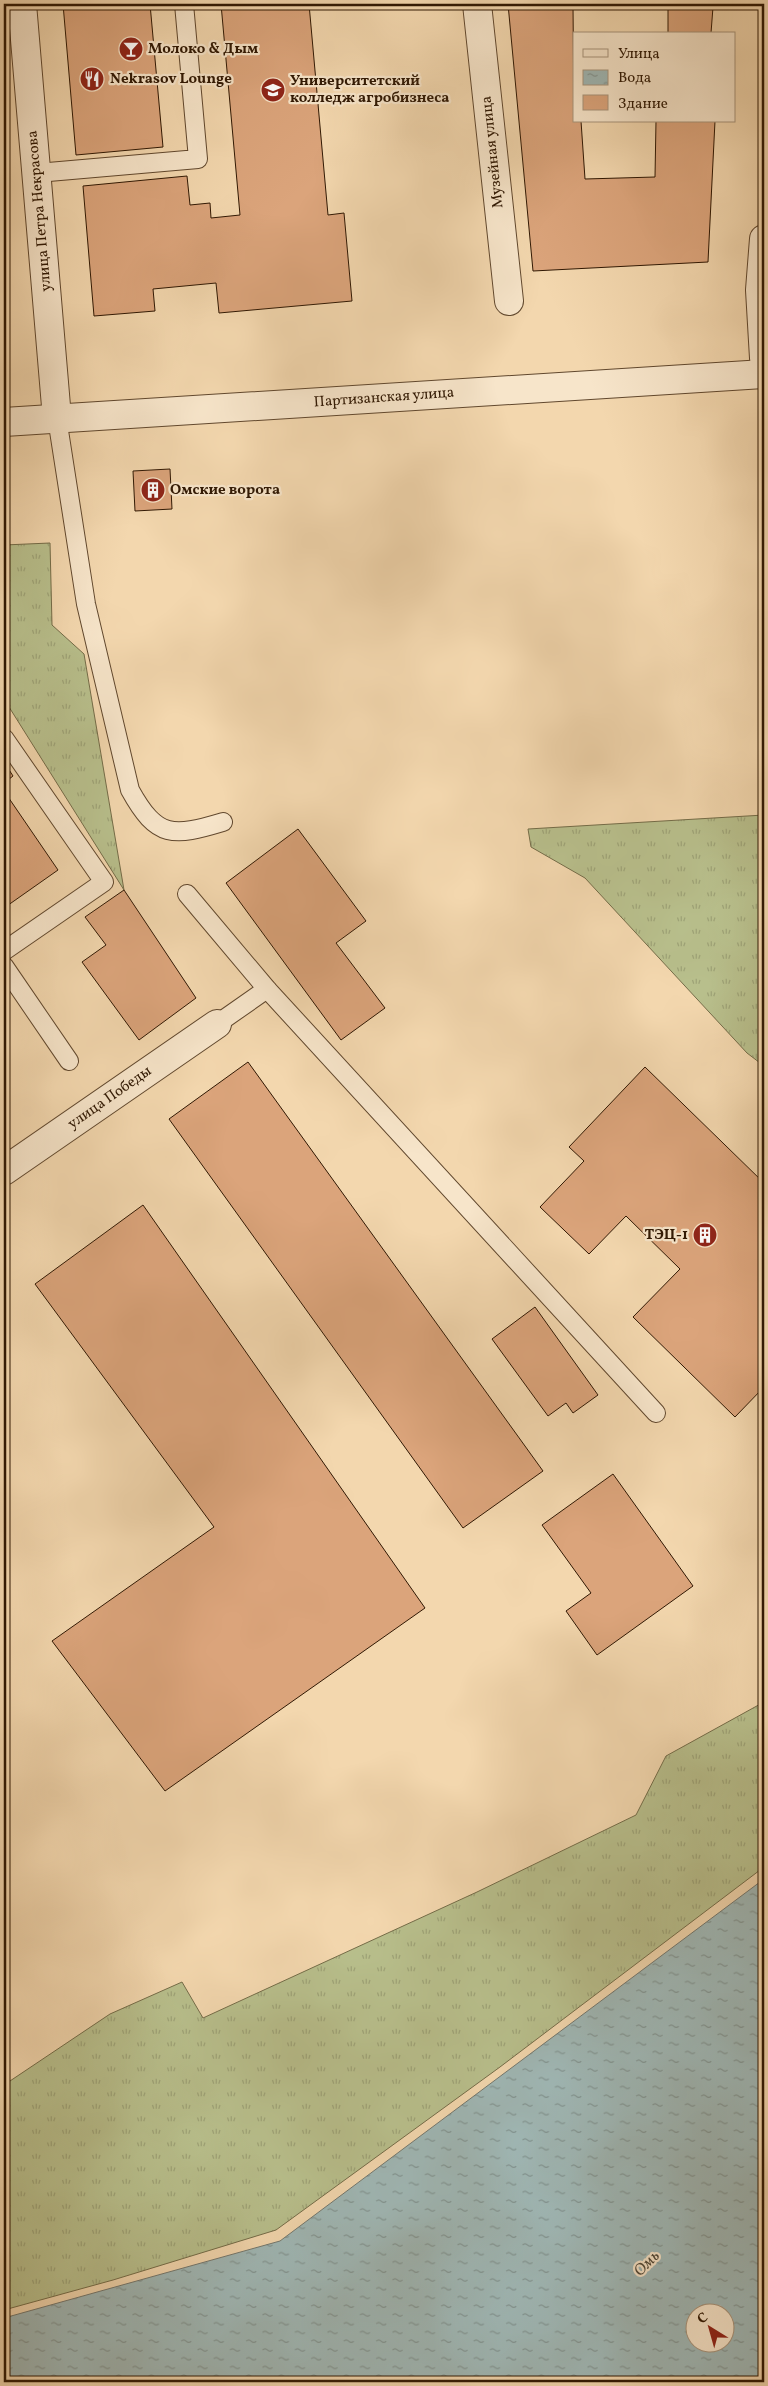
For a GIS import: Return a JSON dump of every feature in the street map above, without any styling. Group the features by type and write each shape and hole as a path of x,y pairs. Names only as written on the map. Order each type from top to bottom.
{"street":[{"name":"улица Петра Некрасова","path":"22,4 57,418"},
{"name":"Музейная улица","path":"477,4 509,301"},
{"path":"764,239 760,290 764,358"},
{"name":"Партизанская улица","path":"4,422 764,374"},
{"name":"улица Победы","path":"4,1172 217,1024"}],"lane":[{"path":"37,173 198,158 184,4"},
{"path":"57,418 86,604 130,790 143,813 164,829 189,832 223,822"},
{"path":"4,738 104,882 4,951"},
{"path":"187,894 267,989 656,1413"},
{"path":"4,966 69,1061"},
{"path":"217,1024 267,989"}],"green space":[{"path":"50,543 52,625 84,654 124,890 4,699 4,545"},
{"path":"764,815 764,1066 747,1053 585,878 531,847 528,829"},
{"path":"764,1702 764,1867 500,2067 276,2230 113,2280 4,2310 4,2085 110,2014 182,1982 203,2018 477,1892 636,1815 666,1756"}],"water":[{"name":"Омь","path":"764,1879 764,2382 4,2382 4,2318 280,2241"}],"building":[{"path":"63,4 150,4 163,147 76,155"},
{"name":"Университетский колледж агробизнеса","path":"221,4 309,4 328,215 344,213 352,301 219,313 216,283 153,289 155,311 94,316 83,186 187,176 190,205 210,203 211,218 240,215"},
{"path":"508,4 721,4 721,9 713,7 711,32 668,32 668,7 573,6 573,122 581,122 585,179 655,177 656,122 715,122 708,262 533,271"},
{"name":"Омские ворота","path":"170,469 172,509 135,511 133,471"},
{"path":"4,762 13,776 4,783"},
{"path":"4,791 58,870 4,908"},
{"path":"298,829 366,921 336,943 385,1008 341,1040 226,883"},
{"path":"124,890 196,998 139,1040 82,962 106,945 85,917"},
{"path":"248,1062 543,1471 463,1528 169,1119"},
{"name":"ТЭЦ-1","path":"645,1067 764,1183 764,1387 735,1417 633,1317 680,1269 626,1216 589,1254 540,1207 584,1161 569,1147"},
{"path":"143,1205 425,1608 165,1791 52,1641 214,1527 35,1284"},
{"path":"535,1307 598,1395 573,1413 566,1403 548,1416 492,1339"},
{"path":"613,1474 693,1586 597,1655 566,1611 591,1593 542,1525"}],"place":[{"name":"Молоко & Дым","path":"131,49"},
{"name":"Nekrasov Lounge","path":"92,79"},
{"name":"Университетский колледж агробизнеса","path":"273,90"},
{"name":"Омские ворота","path":"153,490"},
{"name":"ТЭЦ-1","path":"705,1235"}]}
